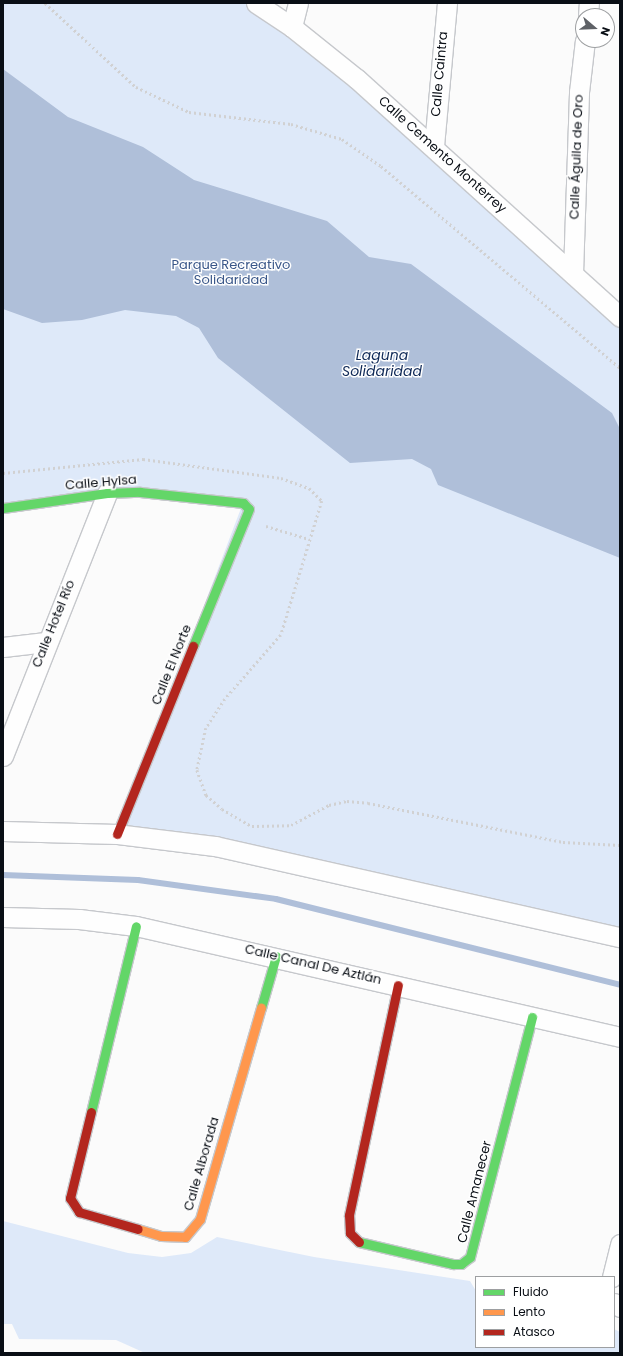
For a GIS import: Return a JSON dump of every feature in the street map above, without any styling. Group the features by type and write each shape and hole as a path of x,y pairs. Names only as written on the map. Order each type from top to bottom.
{"street":[{"name":"Calle Cemento Monterrey","path":"256,3 292,27 434,146 620,317"},
{"path":"292,27 298,3"},
{"name":"Calle Caintra","path":"434,146 447,3"},
{"name":"Calle Águila de Oro","path":"573,274 579,92 584,48"},
{"name":"Calle Hylsa","path":"3,508 107,493 159,493 248,506"},
{"name":"Calle Hotel Río","path":"3,756 46,642 107,493"},
{"name":"Calle El Norte","path":"117,834 246,520 248,506"},
{"path":"3,647 46,642"},
{"path":"3,830 117,834 245,852 620,937"},
{"name":"Calle Canal De Aztlán","path":"3,917 79,919 136,926 276,956 532,1017 620,1036"},
{"name":"Calle Alborada","path":"136,926 70,1198 78,1212 161,1236 185,1237 200,1219 276,956"},
{"name":"Calle Amanecer","path":"398,985 349,1215 350,1233 363,1245 453,1264 461,1264 470,1257 532,1017"},
{"path":"612,1276 620,1244"}],"path":[{"path":"45,3 136,87 189,112 291,124 342,139 381,166 620,368"},
{"path":"246,520 309,539 280,635 225,699 206,728 197,770 206,795 222,809 252,826 291,825 329,805 347,801 368,803 563,842 620,845"}],"green space":[{"name":"Parque Recreativo Solidaridad","path":"3,3 256,3 620,317 620,935 117,834 243,503 107,493 3,508"},
{"path":"3,1221 128,1253 162,1257 191,1253 217,1237 314,1257 470,1281 475,1289 475,1348 615,1348 615,1330 620,1332 620,1353 145,1353 116,1340 19,1339 12,1324 3,1324"}],"water":[{"name":"Laguna Solidaridad","path":"3,69 68,117 143,147 194,180 327,221 369,257 411,264 612,413 620,429 620,558 438,485 431,469 412,459 350,463 218,358 199,328 176,316 125,310 82,320 42,323 3,309"}],"waterway":[{"path":"3,875 138,880 276,899 620,985"}],"traffic: fast":[{"path":"3,508 107,493 140,492 243,503 249,509 193,646"},
{"path":"91,1112 136,926"},
{"path":"261,1008 276,956"},
{"path":"359,1242 453,1264 461,1264 470,1257 532,1017"}],"traffic: slow":[{"path":"138,1229 161,1236 185,1237 200,1219 261,1008"}],"traffic: jam":[{"path":"117,834 193,646"},
{"path":"359,1242 350,1233 349,1215 398,985"},
{"path":"91,1112 70,1198 79,1212 138,1229"}]}
